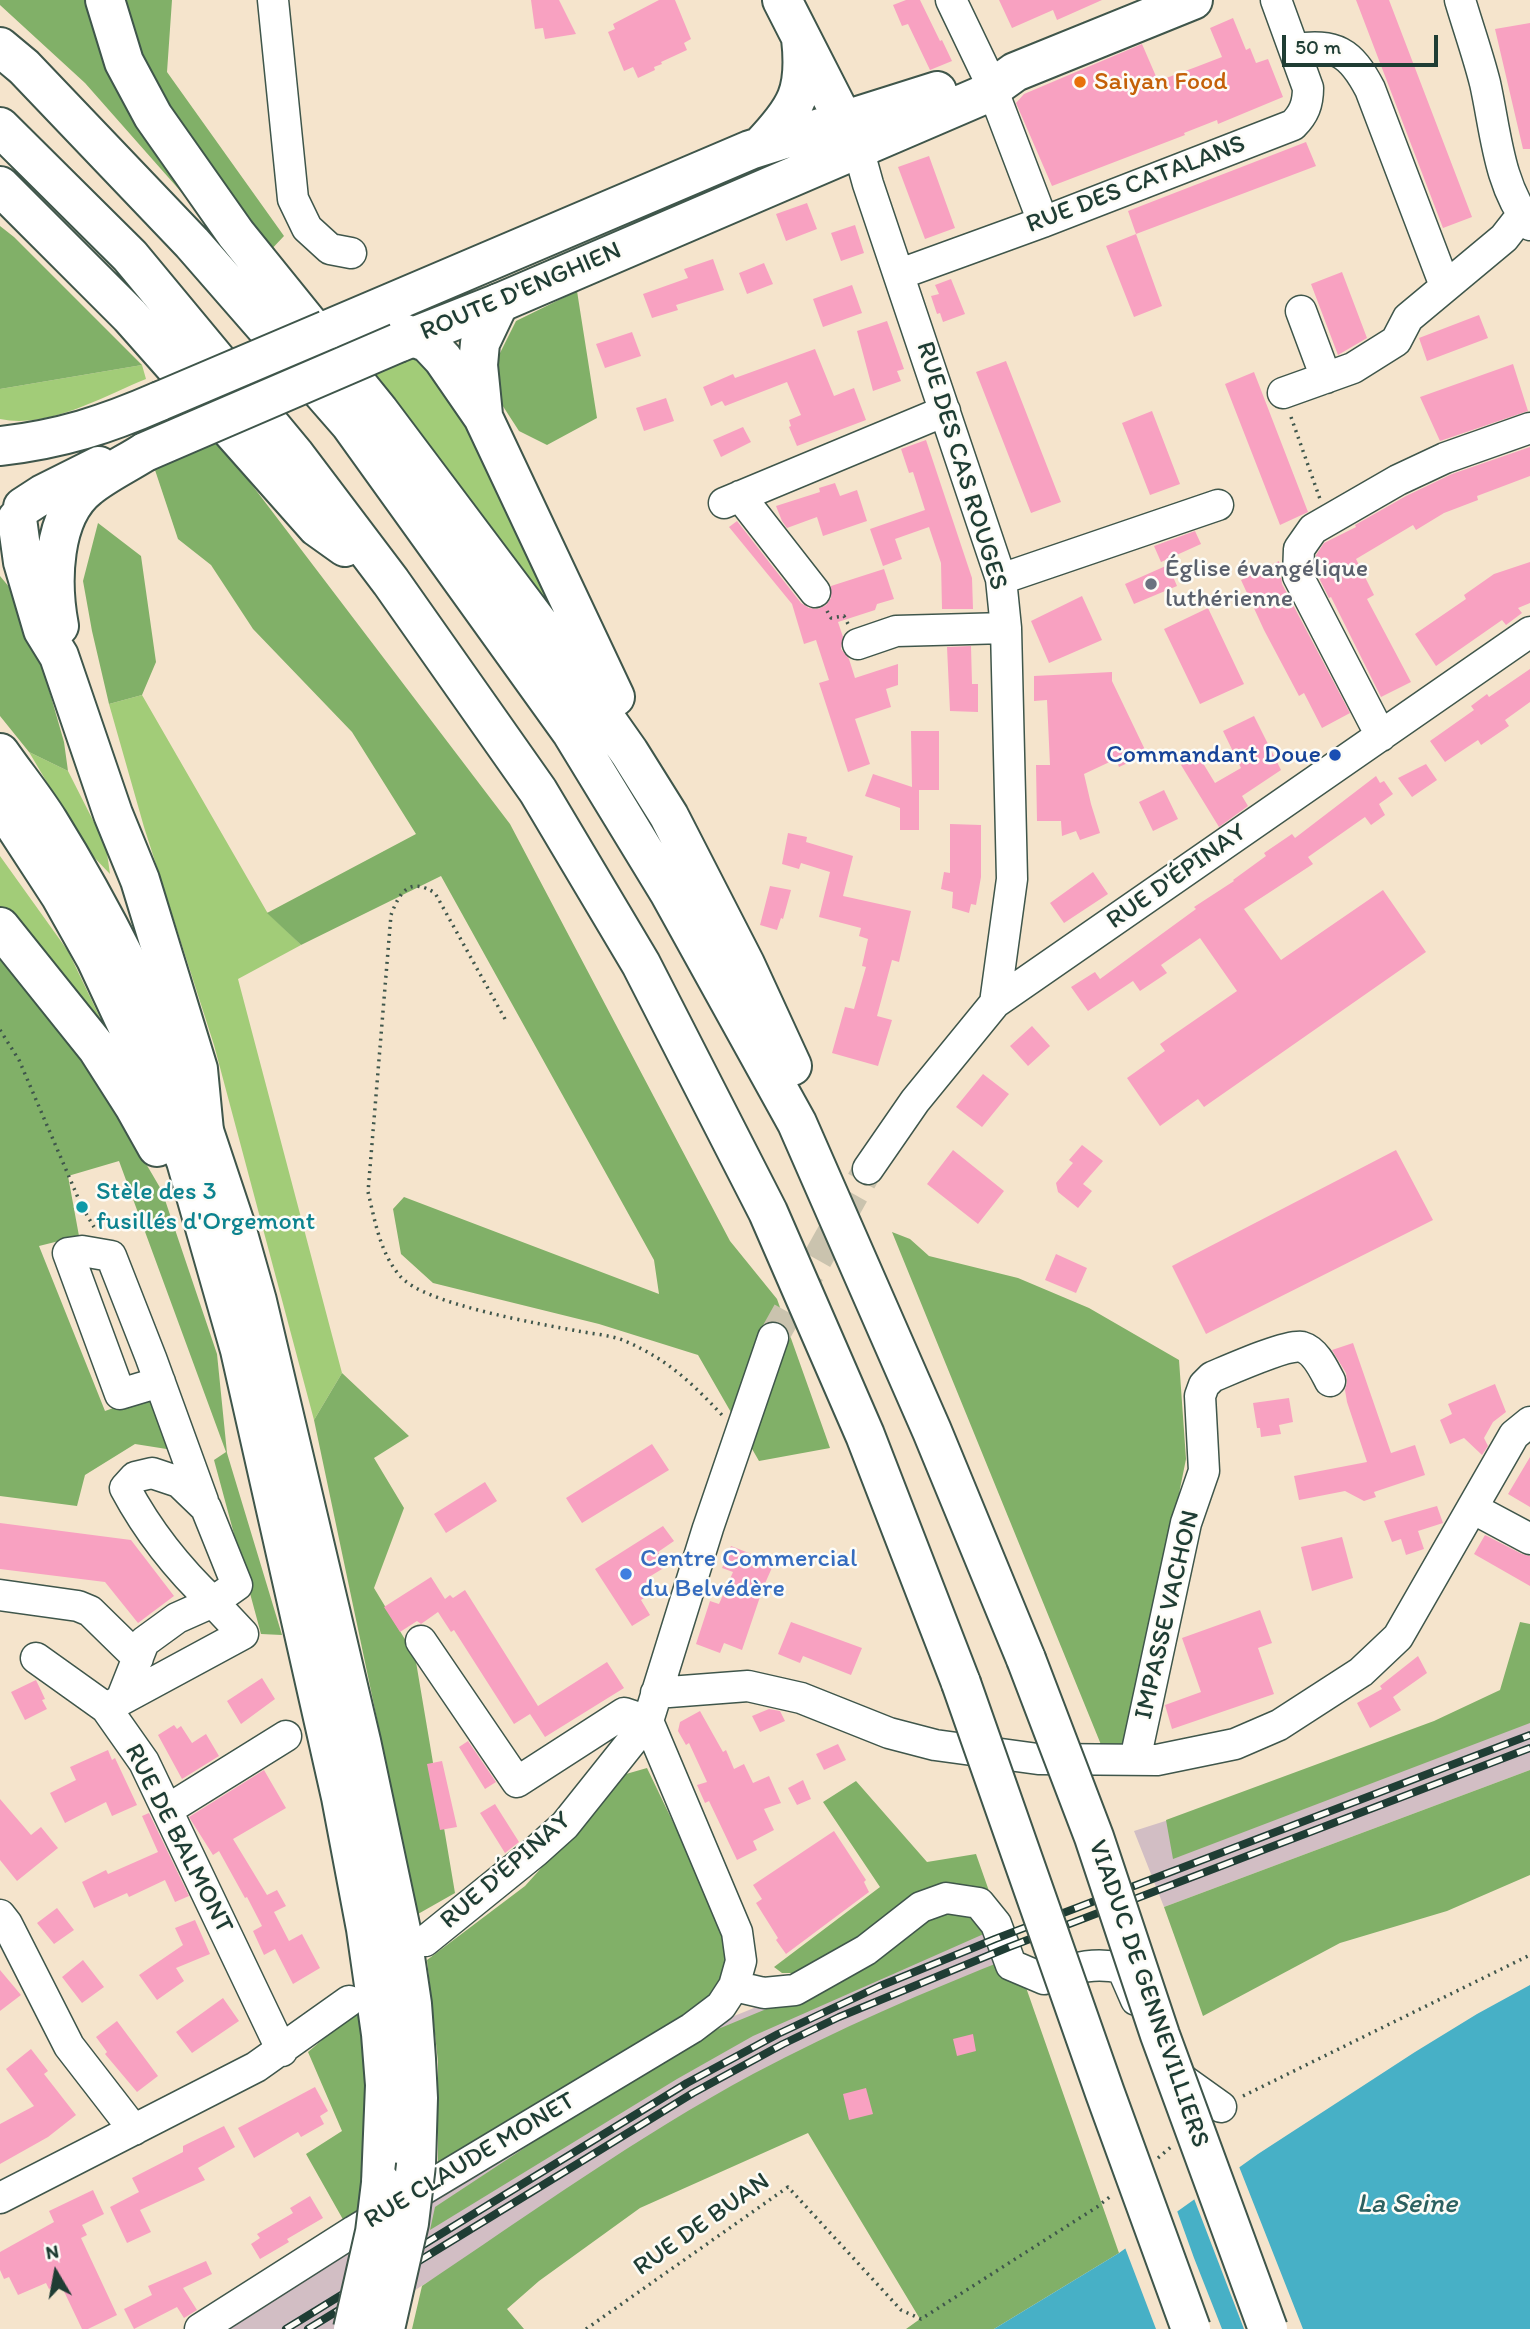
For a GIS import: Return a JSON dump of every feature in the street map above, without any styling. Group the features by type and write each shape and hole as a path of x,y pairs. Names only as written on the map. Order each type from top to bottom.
{"main road":[{"path":"105,0 124,62 153,116 236,234 379,411 523,602 629,752 669,816 745,964 796,1076 797,1123"},
{"path":"782,0 801,38 856,127"},
{"path":"809,0 856,127"},
{"name":"ROUTE D'ENGHIEN","path":"13,520 43,494 117,457 145,452 761,146 856,127 983,95 998,79 1193,0"},
{"path":"761,146 779,127 797,98 804,72 801,38"},
{"name":"VIADUC DE GENNEVILLIERS","path":"0,47 24,67 192,243 350,424 572,733 669,891 797,1123 932,1431 1026,1659 1094,1837 1165,2048 1268,2329"},
{"path":"0,127 131,256 295,455 391,582 538,790 653,989 768,1212 865,1435 961,1684 1191,2329"},
{"name":"ROUTE D'ENGHIEN","path":"392,330 499,303 856,127"},
{"path":"0,186 130,316 317,527 391,582"},
{"path":"0,209 72,260"},
{"path":"483,417 478,365 480,342 499,303"},
{"path":"0,446 73,434 120,419 327,330 392,330 428,343 443,359 483,417 628,725 629,752"},
{"path":"0,446 10,453 23,472 26,484 13,520 30,589 43,630 59,656 113,814 140,880 198,1069 204,1131"},
{"path":"59,656 55,566 62,530 69,513 88,488 145,452"},
{"path":"0,753 49,821 118,945 163,1034 204,1131 257,1301 378,1817 401,1930 412,2004 418,2098 416,2165 409,2222 385,2329"},
{"path":"0,803 60,895 96,959 146,1066 181,1149 202,1212 240,1350 341,1797 366,1928 381,2034 385,2085 381,2183 373,2246 353,2329"},
{"path":"0,928 97,1048 141,1118 168,1167 176,1189 202,1212"}],"street":[{"path":"273,0 293,199 307,228 314,235 330,249 351,253"},
{"path":"951,0 998,79 1043,222"},
{"name":"RUE DES CATALANS","path":"900,274 1293,125 1308,101 1308,88 1276,0"},
{"path":"1283,393 1353,368 1396,341 1408,318 1526,220 1509,192 1484,80 1460,0"},
{"path":"1294,49 1319,46 1336,50 1347,56 1360,70 1370,89 1445,286"},
{"name":"RUE DES CAS ROUGES","path":"856,127 871,194 1001,579 1006,628 1012,879 995,1003"},
{"path":"1301,311 1326,378"},
{"path":"815,592 732,500 945,411"},
{"path":"1381,736 1298,576 1299,549 1313,529 1398,480 1445,458 1530,428"},
{"path":"1001,579 1219,505"},
{"path":"859,644 896,631 1006,628"},
{"name":"RUE D'ÉPINAY","path":"868,1168 915,1101 995,1003 1530,632"},
{"name":"RUE D'ÉPINAY","path":"425,1941 565,1825 652,1707 774,1338"},
{"name":"IMPASSE VACHON","path":"1135,1760 1186,1523 1203,1471 1200,1396 1204,1385 1212,1377 1289,1348 1303,1348 1315,1356 1330,1381"},
{"path":"113,1704 144,1642 177,1618 213,1602 237,1585 160,1382"},
{"path":"421,1641 517,1783 624,1713 748,1686 801,1698 889,1733 935,1745 1038,1759 1157,1760 1192,1754 1235,1744 1279,1725 1361,1672 1398,1637 1514,1435 1530,1422"},
{"path":"113,1704 243,1634 188,1578 143,1521 125,1488 135,1477 152,1473 179,1482 206,1508"},
{"path":"1472,1508 1530,1539"},
{"path":"0,1595 78,1606 90,1611 138,1658"},
{"name":"RUE DE BALMONT","path":"36,1658 113,1704 144,1762 282,2050"},
{"path":"652,1707 737,1932 741,1961 734,1986 764,1993 795,1990 866,1950 921,1907 946,1898 979,1903 996,1924 1011,1965 1044,1979 1084,1965 1102,1964 1122,1968 1150,2029 1179,2077 1221,2107"},
{"path":"167,1810 286,1736"},
{"path":"0,1915 69,2046 134,2130"},
{"name":"RUE CLAUDE MONET","path":"200,2329 354,2231 692,2028 721,2006 734,1986"},
{"path":"0,2198 256,2067 349,2001"}],"path":[{"path":"1283,393 1328,521"},
{"path":"815,592 831,618 844,616 859,644"},
{"path":"505,1019 435,893 426,887 413,886 404,891 391,915 368,1192 377,1229 388,1257 401,1279 439,1299 530,1322 623,1340 674,1367 740,1435"},
{"path":"0,1030 19,1060 82,1207"},
{"name":"RUE DE BUAN","path":"586,2329 788,2187 901,2310 921,2319"}],"shaded area":[{"path":"1530,1690 1530,1770 1164,1907 1134,1831 1256,1792"},
{"path":"989,1891 1015,1956 441,2274 352,2329 225,2329 672,2041 841,1973"}],"green space":[{"path":"0,0 172,0 167,72 284,236 251,271 85,83 0,5"},
{"path":"0,226 14,237 142,365 0,389"},
{"path":"577,291 597,418 547,445 519,431 497,397 496,361 516,321"},
{"path":"408,356 444,368 563,626 372,372"},
{"path":"142,365 146,379 93,402 37,420 0,419 0,389"},
{"path":"217,439 510,824 730,1241 777,1299 830,1448 759,1461 698,1355 599,1324 433,1283 401,1254 393,1209 404,1197 659,1294 654,1260 441,876 301,945 267,913 416,834 352,732 253,629 211,565 178,539 154,467"},
{"path":"98,523 141,556 156,662 142,695 109,704 83,581"},
{"path":"0,576 25,606 64,742 68,771 29,752 0,716"},
{"path":"142,695 267,912 301,945 238,979 342,1373 314,1420 214,1045 144,827 109,704"},
{"path":"29,752 68,771 106,846 110,874 87,850"},
{"path":"0,856 68,951 120,1059 0,913"},
{"path":"0,946 104,1092 162,1191 217,1354 227,1453 282,1635 261,1634 214,1460 226,1452 119,1161 68,1176 79,1236 39,1246 105,1411 155,1393 173,1450 135,1444 85,1475 77,1506 0,1496"},
{"path":"892,1232 910,1239 929,1256 1018,1278 1089,1308 1179,1360 1186,1459 1132,1727 1124,1744 1104,1752"},
{"path":"342,1373 409,1436 374,1458 404,1508 374,1588 415,1656 455,1893 418,1914 314,1420"},
{"path":"1520,1622 1530,1624 1530,1723 1173,1859 1166,1820 1434,1721 1500,1690"},
{"path":"647,1768 717,1914 725,1944 725,1969 718,1993 696,2015 438,2173 438,2062 427,1960 525,1886 626,1774"},
{"path":"1530,1770 1530,1875 1447,1911 1340,1943 1203,2016 1164,1907"},
{"path":"856,1781 927,1862 976,1854 989,1891 803,1973 782,1973 774,1967 880,1887 823,1802"},
{"path":"943,1908 977,1915 986,1933 753,2036 677,2079 430,2230 435,2207 629,2079 706,2034 834,1981"},
{"path":"1015,1956 1119,2253 994,2329 906,2329 920,2319 808,2133 640,2208 539,2281 507,2309 524,2329 412,2329 422,2286 668,2123 817,2041"},
{"path":"356,2011 367,2057 368,2132 363,2205 345,2223 306,2154 342,2131 308,2052"}],"water":[{"name":"La Seine","path":"1530,1985 1530,2329 994,2329 1119,2253 1258,2154 1415,2052"}],"pier":[{"path":"1238,2164 1303,2329 1244,2329 1193,2196"},
{"path":"1176,2208 1222,2329 1156,2329 1124,2245"}],"building":[{"path":"531,0 559,0 576,34 545,39 543,28 535,29"},
{"path":"659,0 675,0 691,39 684,43 687,50 661,62 662,64 654,67 655,70 638,78 633,67 624,71 608,32 615,29 613,24"},
{"path":"906,0 920,0 952,61 930,70 908,24 902,26 893,5"},
{"path":"999,0 1102,0 1057,20 1053,10 1012,28"},
{"path":"1356,0 1389,0 1472,217 1443,228"},
{"path":"1233,18 1246,50 1250,48 1256,63 1268,59 1283,97 1218,124 1217,120 1052,186 1016,103 1024,94 1142,44 1158,81 1222,57 1210,28"},
{"path":"1530,23 1530,149 1523,149 1495,29"},
{"path":"1306,142 1316,166 1136,234 1128,211"},
{"path":"929,156 955,228 925,239 898,167"},
{"path":"807,203 817,229 786,241 776,214"},
{"path":"855,225 864,253 841,261 831,233"},
{"path":"1136,234 1162,306 1134,317 1106,246"},
{"path":"713,259 724,290 676,305 678,310 652,318 643,294 688,278 684,269"},
{"path":"764,263 773,284 747,294 739,273"},
{"path":"1342,272 1367,338 1338,355 1311,284"},
{"path":"951,279 965,314 943,322 931,296 939,294 935,285"},
{"path":"852,285 862,313 823,327 813,299"},
{"path":"1479,315 1488,338 1427,361 1419,338"},
{"path":"887,321 904,369 897,371 901,381 873,391 857,331"},
{"path":"632,332 641,356 605,368 596,344"},
{"path":"815,349 834,396 854,388 866,420 797,446 789,420 801,415 787,382 725,406 722,401 711,406 703,387 733,374 735,378"},
{"path":"1006,361 1061,502 1031,513 976,372"},
{"path":"1513,364 1528,411 1440,441 1420,397"},
{"path":"1254,372 1308,512 1280,525 1225,384"},
{"path":"666,398 674,421 644,431 636,408"},
{"path":"1152,411 1180,484 1150,495 1122,423"},
{"path":"743,427 751,442 721,457 713,440"},
{"path":"926,440 972,578 973,609 942,609 941,563 929,527 895,539 902,559 883,566 870,529 925,510 913,472 909,473 901,449"},
{"path":"1530,447 1530,476 1477,496 1478,500 1444,513 1416,530 1413,525 1356,559 1374,595 1367,599 1411,682 1381,697 1316,572 1316,555 1324,543 1406,496 1452,474"},
{"path":"835,483 840,496 857,490 867,521 823,536 817,517 787,528 776,506 820,492 819,488"},
{"path":"737,521 801,603 809,608 818,609 826,605 831,598 831,586 884,569 894,599 877,604 875,610 838,622 843,637 841,649 849,659 855,678 898,664 898,685 886,689 891,707 855,719 870,764 848,772 819,683 829,680 816,640 804,644 792,604 729,527"},
{"path":"1195,531 1201,544 1161,562 1154,546"},
{"path":"1279,561 1282,584 1350,713 1322,728 1304,693 1299,696 1241,580"},
{"path":"1530,562 1530,603 1518,608 1522,613 1506,625 1502,620 1436,666 1415,634 1466,599 1464,595 1494,574"},
{"name":"Église évangélique luthérienne","path":"1168,565 1177,586 1134,604 1125,584"},
{"path":"1082,596 1102,640 1049,663 1031,621"},
{"path":"1208,608 1244,684 1200,704 1164,629"},
{"path":"971,646 972,684 978,684 978,712 950,711 947,647"},
{"path":"1530,669 1530,702 1505,720 1509,726 1481,745 1478,740 1445,762 1430,741 1474,710 1471,706 1487,694 1489,697"},
{"path":"1112,672 1112,681 1147,754 1119,767 1116,759 1084,774 1100,833 1080,840 1076,831 1062,836 1061,821 1037,821 1036,765 1050,765 1047,700 1034,701 1034,676"},
{"path":"1254,716 1281,770 1242,796 1248,806 1219,827 1181,765 1198,755 1215,783 1241,768 1223,731"},
{"path":"911,731 939,731 939,790 919,790 919,830 900,830 900,808 865,796 873,774 912,787"},
{"path":"1426,764 1437,780 1412,797 1398,778"},
{"path":"1376,776 1380,783 1384,781 1393,794 1379,804 1385,815 1371,825 1365,817 1308,857 1313,864 1244,909 1281,960 1383,890 1426,952 1204,1107 1198,1099 1160,1126 1127,1078 1165,1051 1160,1044 1237,991 1200,938 1161,965 1167,973 1140,991 1133,981 1088,1011 1071,987 1095,972 1100,979 1196,909 1194,907 1234,881 1266,856 1264,853 1292,834 1295,838"},
{"path":"1164,790 1178,819 1153,831 1139,802"},
{"path":"950,824 981,825 981,877 976,905 971,904 969,913 952,908 953,892 941,889 944,872 950,873"},
{"path":"788,833 807,837 806,842 853,856 843,896 911,911 899,962 892,960 877,1016 892,1020 878,1066 832,1053 845,1007 854,1009 866,967 862,966 868,939 859,936 861,928 819,917 830,872 801,863 799,869 782,864"},
{"path":"1093,872 1108,894 1064,923 1050,903"},
{"path":"770,886 791,890 777,930 760,925"},
{"path":"1032,1026 1050,1046 1028,1066 1010,1046"},
{"path":"983,1074 1009,1094 982,1127 956,1107"},
{"path":"1082,1145 1103,1161 1083,1184 1092,1191 1078,1208 1058,1192 1056,1183 1073,1163 1069,1160"},
{"path":"953,1150 1004,1191 978,1224 927,1184"},
{"path":"1396,1150 1433,1220 1206,1334 1172,1266"},
{"path":"1056,1254 1087,1268 1076,1293 1045,1280"},
{"path":"1353,1343 1391,1453 1415,1445 1425,1475 1374,1492 1376,1497 1364,1501 1345,1491 1299,1500 1294,1476 1367,1462 1347,1402 1346,1373 1332,1350"},
{"path":"1495,1384 1506,1412 1493,1422 1484,1438 1488,1446 1482,1455 1464,1438 1450,1444 1440,1420 1452,1414 1448,1404"},
{"path":"1289,1398 1293,1422 1279,1425 1281,1434 1261,1437 1253,1403"},
{"path":"652,1444 669,1470 582,1523 566,1498"},
{"path":"1530,1457 1530,1507 1508,1494"},
{"path":"485,1482 497,1501 446,1533 434,1514"},
{"path":"1437,1506 1443,1523 1418,1531 1424,1549 1406,1555 1401,1539 1392,1542 1384,1521"},
{"path":"0,1523 131,1540 174,1596 138,1623 105,1582 0,1569"},
{"name":"Centre Commercial du Belvédère","path":"663,1526 674,1541 658,1552 667,1566 649,1577 657,1589 641,1600 650,1615 632,1626 595,1569"},
{"path":"1485,1535 1530,1556 1530,1586 1474,1554"},
{"path":"1342,1537 1353,1578 1312,1591 1301,1547"},
{"path":"731,1546 774,1563 742,1650 724,1643 720,1653 696,1644 710,1601 719,1604 733,1572 722,1568"},
{"path":"431,1577 445,1599 450,1595 453,1598 465,1590 538,1706 607,1662 624,1688 545,1737 530,1714 514,1724 454,1630 451,1632 438,1612 421,1624 417,1621 400,1632 384,1607"},
{"path":"1260,1610 1272,1643 1258,1648 1274,1694 1172,1729 1165,1705 1201,1692 1182,1638"},
{"path":"791,1622 862,1648 851,1675 803,1656 800,1663 778,1654"},
{"path":"1418,1656 1427,1673 1393,1697 1401,1710 1370,1728 1357,1703 1382,1689 1380,1686"},
{"path":"262,1678 275,1699 241,1724 227,1701"},
{"path":"36,1680 47,1709 25,1720 11,1692"},
{"path":"769,1709 780,1711 785,1721 760,1732 752,1716"},
{"path":"700,1711 723,1752 726,1750 734,1769 744,1764 753,1783 769,1776 781,1803 764,1809 774,1830 753,1841 757,1850 737,1860 709,1801 705,1803 697,1785 707,1782 689,1743 686,1745 678,1731 680,1722"},
{"path":"174,1725 177,1729 181,1726 192,1743 206,1734 219,1756 182,1779 158,1735"},
{"path":"468,1741 496,1782 485,1789 459,1747"},
{"path":"838,1744 846,1760 824,1770 816,1754"},
{"path":"108,1750 112,1760 115,1758 137,1805 112,1816 106,1802 65,1823 50,1793 76,1780 70,1767"},
{"path":"442,1761 457,1827 440,1830 427,1764"},
{"path":"264,1770 286,1808 233,1839 267,1895 277,1890 286,1906 274,1912 289,1941 302,1934 320,1968 293,1984 275,1949 264,1955 253,1931 262,1926 247,1897 245,1898 219,1851 213,1855 189,1817"},
{"path":"803,1780 811,1799 797,1805 788,1788"},
{"path":"0,1799 31,1835 41,1827 58,1848 17,1881 0,1860"},
{"path":"495,1804 519,1842 505,1853 480,1813"},
{"path":"149,1813 189,1896 175,1902 165,1880 129,1897 127,1893 94,1908 82,1882 106,1870 108,1874 158,1852 142,1816"},
{"path":"834,1831 866,1880 864,1882 869,1892 786,1954 756,1903 762,1899 753,1885"},
{"path":"57,1908 74,1930 54,1944 37,1923"},
{"path":"195,1920 210,1954 176,1968 184,1981 157,2000 139,1975 183,1945 175,1928"},
{"path":"83,1960 104,1987 82,2003 62,1977"},
{"path":"0,1970 21,1995 0,2011"},
{"path":"223,1998 239,2021 192,2053 176,2032"},
{"path":"117,2021 158,2076 137,2092 105,2054 107,2052 96,2037"},
{"path":"973,2034 976,2051 957,2056 953,2039"},
{"path":"31,2049 48,2071 44,2074 76,2115 48,2137 0,2164 0,2124 34,2106 6,2069"},
{"path":"315,2087 328,2111 320,2116 324,2124 301,2137 298,2132 254,2158 238,2128"},
{"path":"866,2088 873,2114 849,2120 843,2094"},
{"path":"224,2126 235,2147 198,2168 205,2180 140,2210 151,2232 127,2243 110,2207 139,2192 132,2178 183,2152 183,2146"},
{"path":"93,2190 104,2214 82,2225 87,2235 81,2238 117,2315 88,2329 82,2329 60,2283 49,2289 46,2283 18,2295 9,2277 4,2279 0,2270 0,2252 54,2222 49,2211"},
{"path":"310,2196 323,2218 260,2259 251,2244 260,2238 257,2234 293,2213 290,2208"},
{"path":"206,2261 212,2274 183,2288 197,2310 184,2318 177,2307 134,2329 124,2309 152,2295 148,2286"}],"tunnel":[{"path":"773,1338 868,1169"}],"railway":[{"path":"286,2329 687,2083 778,2034 880,1986 995,1939 1530,1735"},
{"path":"308,2329 693,2093 839,2017 1009,1947 1530,1748"}],"place":[{"name":"Saiyan Food","path":"1080,82"},
{"name":"Église évangélique luthérienne","path":"1151,584"},
{"name":"Commandant Doue","path":"1335,755"},
{"name":"Stèle des 3 fusillés d'Orgemont","path":"82,1207"},
{"name":"Centre Commercial du Belvédère","path":"626,1574"}]}
